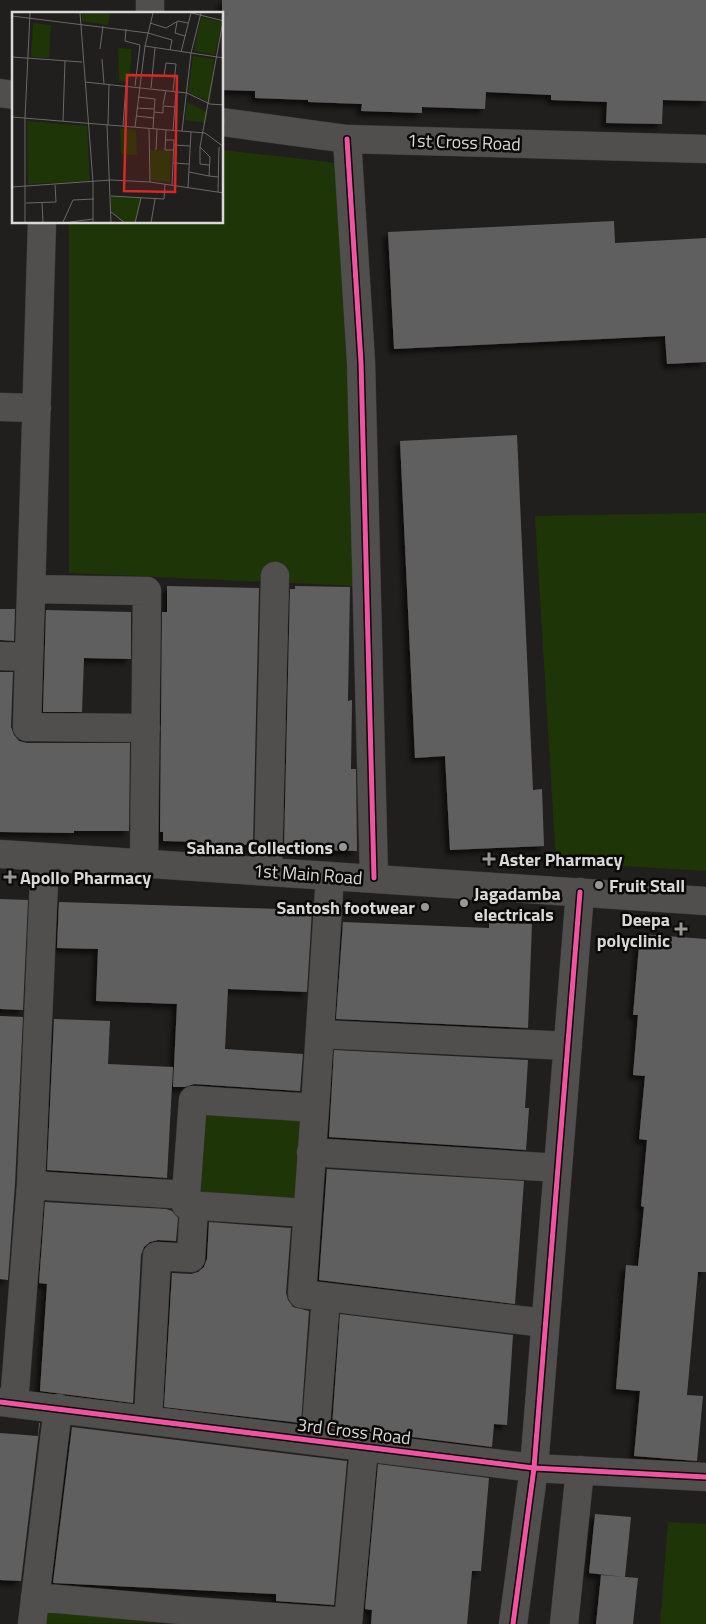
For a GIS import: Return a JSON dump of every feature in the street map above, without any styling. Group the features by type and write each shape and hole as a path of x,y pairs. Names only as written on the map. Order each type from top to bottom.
{"street":[{"name":"1st Cross Road","path":"224,122 347,139 706,148"},
{"path":"347,139 361,362 374,878"},
{"path":"42,224 28,727 146,728"},
{"path":"0,407 36,408"},
{"path":"268,872 275,576"},
{"path":"31,589 148,591 144,863"},
{"path":"0,656 29,657"},
{"name":"1st Main Road","path":"0,854 706,900"},
{"path":"7,1402 31,1184 45,857"},
{"path":"330,876 302,1294 545,1322"},
{"path":"513,1624 534,1468 580,892"},
{"path":"320,1034 568,1046"},
{"path":"148,1420 157,1256 191,1258 190,1200 193,1100 314,1108"},
{"path":"312,1152 558,1168"},
{"path":"31,1184 307,1213"},
{"path":"315,1440 326,1297"},
{"name":"3rd Cross Road","path":"7,1402 534,1468 706,1477"},
{"path":"32,1624 58,1408"},
{"path":"35,1597 190,1617 348,1623 364,1447"},
{"path":"564,1624 580,1470"}],"green space":[{"path":"224,150 337,163 357,586 69,573 69,224 224,224"},
{"path":"706,513 706,871 556,862 535,516"},
{"path":"198,1109 307,1115 301,1208 193,1202"},
{"path":"668,1522 706,1524 706,1624 660,1624"},
{"path":"47,1611 172,1623 45,1624"}],"building":[{"path":"222,0 706,0 706,101 663,100 662,124 606,123 607,102 551,100 551,95 486,92 485,109 422,107 422,113 361,111 362,104 255,98 255,91 224,90 224,12 222,12"},
{"path":"614,221 615,243 706,238 706,362 667,364 665,336 394,349 388,232"},
{"path":"517,435 533,790 542,789 544,846 450,850 445,756 415,758 400,441"},
{"path":"167,586 259,588 253,845 163,841 163,832 160,832 162,612 167,612"},
{"path":"295,586 350,587 348,701 352,700 351,769 356,769 357,851 284,849 290,589 295,589"},
{"path":"0,609 15,609 14,641 0,640"},
{"path":"46,610 131,612 131,659 84,658 82,712 43,712"},
{"path":"0,672 13,672 11,727 19,741 27,743 130,743 129,831 74,831 74,833 0,832"},
{"path":"0,899 28,900 23,1010 0,1009"},
{"path":"59,902 312,910 307,992 228,989 225,1049 303,1054 300,1091 194,1084 185,1087 173,1087 177,1004 96,1001 98,949 57,948"},
{"path":"343,922 489,928 489,922 532,924 528,1028 336,1019"},
{"path":"640,934 706,939 706,1272 698,1272 687,1395 703,1396 697,1461 634,1456 640,1391 616,1389 626,1265 638,1266 644,1207 641,1206 647,1140 639,1139 645,1076 633,1075 638,1015 633,1015"},
{"path":"0,1016 23,1017 15,1184 8,1280 0,1279"},
{"path":"54,1019 110,1021 108,1064 173,1067 167,1178 47,1170"},
{"path":"334,1050 528,1060 525,1108 529,1108 526,1150 329,1137"},
{"path":"327,1169 524,1181 515,1304 319,1280"},
{"path":"45,1202 166,1209 172,1211 178,1218 176,1241 158,1240 150,1242 144,1247 141,1255 133,1403 40,1391 47,1284 39,1283"},
{"path":"209,1222 291,1228 286,1293 293,1307 309,1311 301,1423 164,1407 172,1273 191,1274 198,1272 204,1267 207,1259"},
{"path":"340,1314 513,1335 507,1425 494,1424 492,1447 332,1427"},
{"path":"40,1423 21,1581 0,1580 0,1433 38,1436"},
{"path":"72,1427 347,1461 334,1605 276,1601 276,1594 53,1583"},
{"path":"378,1464 489,1478 481,1571 472,1571 467,1624 371,1624 372,1610 365,1609"},
{"path":"595,1514 631,1517 625,1577 589,1573"},
{"path":"601,1575 638,1578 633,1624 596,1624"}],"cycle path":[{"path":"347,139 361,362 374,878"},
{"path":"513,1624 534,1468 580,892"},
{"path":"0,1402 534,1468 706,1477"}],"place":[{"name":"Sahana Collections","path":"343,847"},
{"name":"Aster Pharmacy","path":"489,859"},
{"name":"Apollo Pharmacy","path":"10,877"},
{"name":"Fruit Stall","path":"599,885"},
{"name":"Jagadamba electricals","path":"464,903"},
{"name":"Santosh footwear","path":"425,907"},
{"name":"Deepa polyclinic","path":"681,929"}]}
